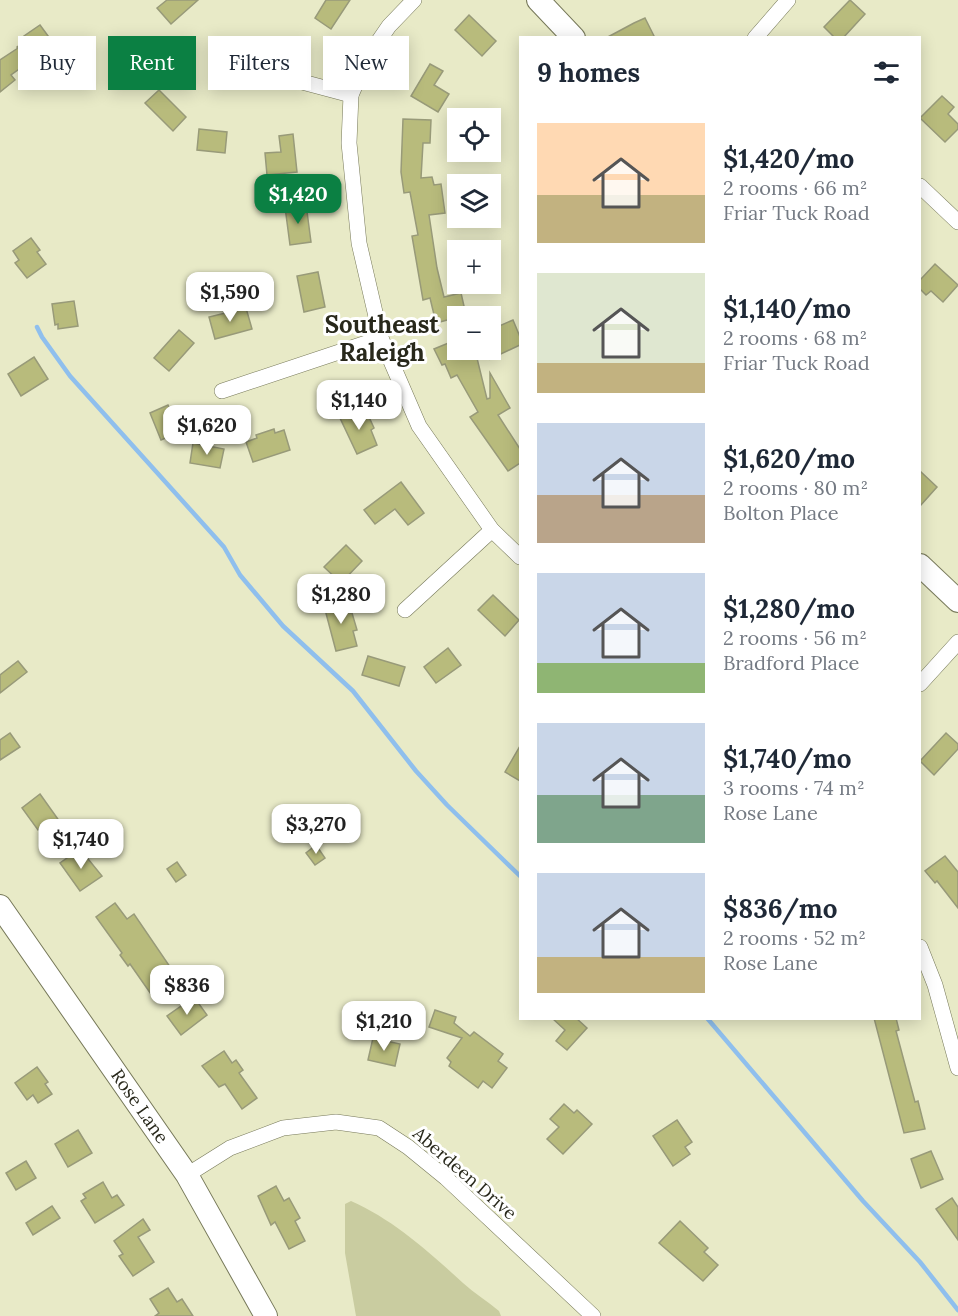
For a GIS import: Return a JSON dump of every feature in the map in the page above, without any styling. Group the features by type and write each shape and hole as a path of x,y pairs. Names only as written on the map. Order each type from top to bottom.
{"street":[{"path":"414,0 389,26 373,50 351,95 349,143 359,243 381,338 419,426 492,530 519,556"},
{"path":"538,0 572,36"},
{"path":"758,36 788,0"},
{"path":"311,84 351,95"},
{"path":"921,187 958,222"},
{"path":"222,391 381,338"},
{"path":"405,610 492,530"},
{"path":"921,567 958,601"},
{"path":"921,683 958,642"},
{"name":"Rose Lane","path":"0,906 187,1175 266,1316"},
{"path":"921,950 935,985 958,1068"},
{"name":"Aberdeen Drive","path":"187,1175 230,1148 283,1128 336,1122 379,1128 408,1147 446,1178 593,1316"}],"green space":[{"path":"351,1201 382,1217 410,1237 467,1287 499,1311 501,1316 356,1316 345,1253 345,1204"}],"building":[{"path":"167,0 198,0 171,24 157,8"},
{"path":"326,0 350,0 331,29 315,18"},
{"path":"850,0 865,14 845,36 833,36 824,27"},
{"path":"469,15 496,41 482,56 455,30"},
{"path":"645,18 654,36 610,36"},
{"path":"40,25 48,36 24,36"},
{"path":"18,48 18,70 11,75 15,80 0,92 0,60"},
{"path":"430,64 443,71 434,85 449,94 438,112 411,96"},
{"path":"159,90 186,117 173,131 145,103"},
{"path":"942,96 954,107 948,114 958,124 958,129 945,142 921,117"},
{"path":"403,119 431,120 430,143 423,143 421,178 432,177 434,185 441,184 445,213 429,215 437,268 444,297 461,294 464,306 447,306 447,320 436,323 430,298 423,300 412,236 418,235 410,192 404,193 401,172"},
{"path":"199,129 227,132 225,153 197,150"},
{"path":"293,134 297,172 267,175 265,153 281,152 279,136"},
{"path":"306,204 311,242 290,245 285,207"},
{"path":"31,238 46,264 27,278 15,263 19,260 13,251"},
{"path":"935,264 958,285 943,302 931,291 926,295 921,290 921,279"},
{"path":"318,272 325,307 304,312 297,276"},
{"path":"74,301 78,326 58,329 58,324 55,325 52,304"},
{"path":"246,308 252,329 215,339 209,317"},
{"path":"513,320 519,335 519,345 501,354 501,325"},
{"path":"179,330 194,343 169,371 154,358"},
{"path":"447,344 447,360 477,360 487,399 490,398 490,373 510,408 498,415 519,447 519,464 508,471 470,417 478,412 457,375 451,378 445,364 442,365 434,349"},
{"path":"34,357 48,379 21,396 8,374"},
{"path":"168,405 180,432 161,440 150,413"},
{"path":"360,409 364,416 368,415 374,428 371,430 377,445 357,454 340,418"},
{"path":"274,429 275,433 284,430 290,450 253,462 246,442 257,438 256,435"},
{"path":"193,443 224,449 220,468 190,463"},
{"path":"921,472 937,487 921,505"},
{"path":"401,482 424,513 408,525 395,509 375,524 364,510"},
{"path":"346,545 362,561 341,583 324,567"},
{"path":"493,595 519,620 505,636 478,610"},
{"path":"339,597 341,609 348,607 352,613 357,630 353,631 357,646 336,651 323,602"},
{"path":"448,648 461,665 436,683 424,667"},
{"path":"368,656 405,667 399,686 362,675"},
{"path":"18,661 27,672 0,693 0,675"},
{"path":"10,733 20,747 0,760 0,740"},
{"path":"946,733 958,744 958,749 934,775 921,760"},
{"path":"519,748 519,780 505,772"},
{"path":"40,794 65,829 53,838 44,825 38,830 22,808"},
{"path":"316,845 325,858 315,865 306,853"},
{"path":"80,849 102,876 80,891 60,863"},
{"path":"945,856 958,872 958,908 937,881 935,883 925,871"},
{"path":"177,862 186,875 176,882 167,869"},
{"path":"115,903 127,919 134,914 179,980 153,997 130,964 128,966 120,955 122,953 96,917"},
{"path":"194,997 207,1015 181,1035 167,1016"},
{"path":"435,1010 456,1017 454,1023 470,1036 474,1032 503,1054 498,1061 507,1068 492,1088 483,1081 478,1088 449,1066 451,1062 447,1058 462,1038 429,1027"},
{"path":"554,1020 578,1020 587,1028 567,1050 556,1041 565,1030"},
{"path":"875,1020 896,1020 899,1030 896,1031 915,1102 918,1101 925,1129 904,1133"},
{"path":"373,1038 400,1044 395,1066 368,1060"},
{"path":"224,1051 232,1063 236,1060 243,1070 239,1073 257,1098 242,1109 225,1084 219,1087 202,1066"},
{"path":"37,1067 48,1082 45,1084 52,1094 38,1103 33,1095 27,1100 15,1083"},
{"path":"564,1104 574,1113 577,1110 592,1124 563,1154 547,1139 559,1127 550,1119"},
{"path":"677,1120 692,1142 685,1147 690,1154 673,1166 653,1136"},
{"path":"78,1130 92,1153 68,1167 55,1144"},
{"path":"931,1151 943,1179 921,1188 911,1159"},
{"path":"26,1161 36,1178 16,1190 6,1173"},
{"path":"103,1182 112,1198 117,1195 124,1205 95,1223 81,1201 86,1198 83,1194"},
{"path":"276,1186 284,1201 289,1198 300,1218 295,1221 305,1241 289,1249 275,1222 271,1225 258,1196"},
{"path":"952,1198 958,1207 958,1240 936,1209"},
{"path":"52,1206 60,1218 33,1235 26,1223"},
{"path":"143,1219 150,1230 138,1237 154,1262 133,1276 119,1256 123,1254 114,1241"},
{"path":"680,1221 708,1248 704,1252 718,1265 703,1281 659,1243"},
{"path":"168,1288 177,1302 182,1299 193,1316 155,1316 159,1313 150,1299"}],"waterway":[{"path":"37,327 70,376 224,547 240,575 283,626 353,691 416,771 447,805 519,875"},
{"path":"709,1020 863,1201 920,1262 958,1310"}],"district":[{"name":"Southeast Raleigh","path":"382,338"}]}
